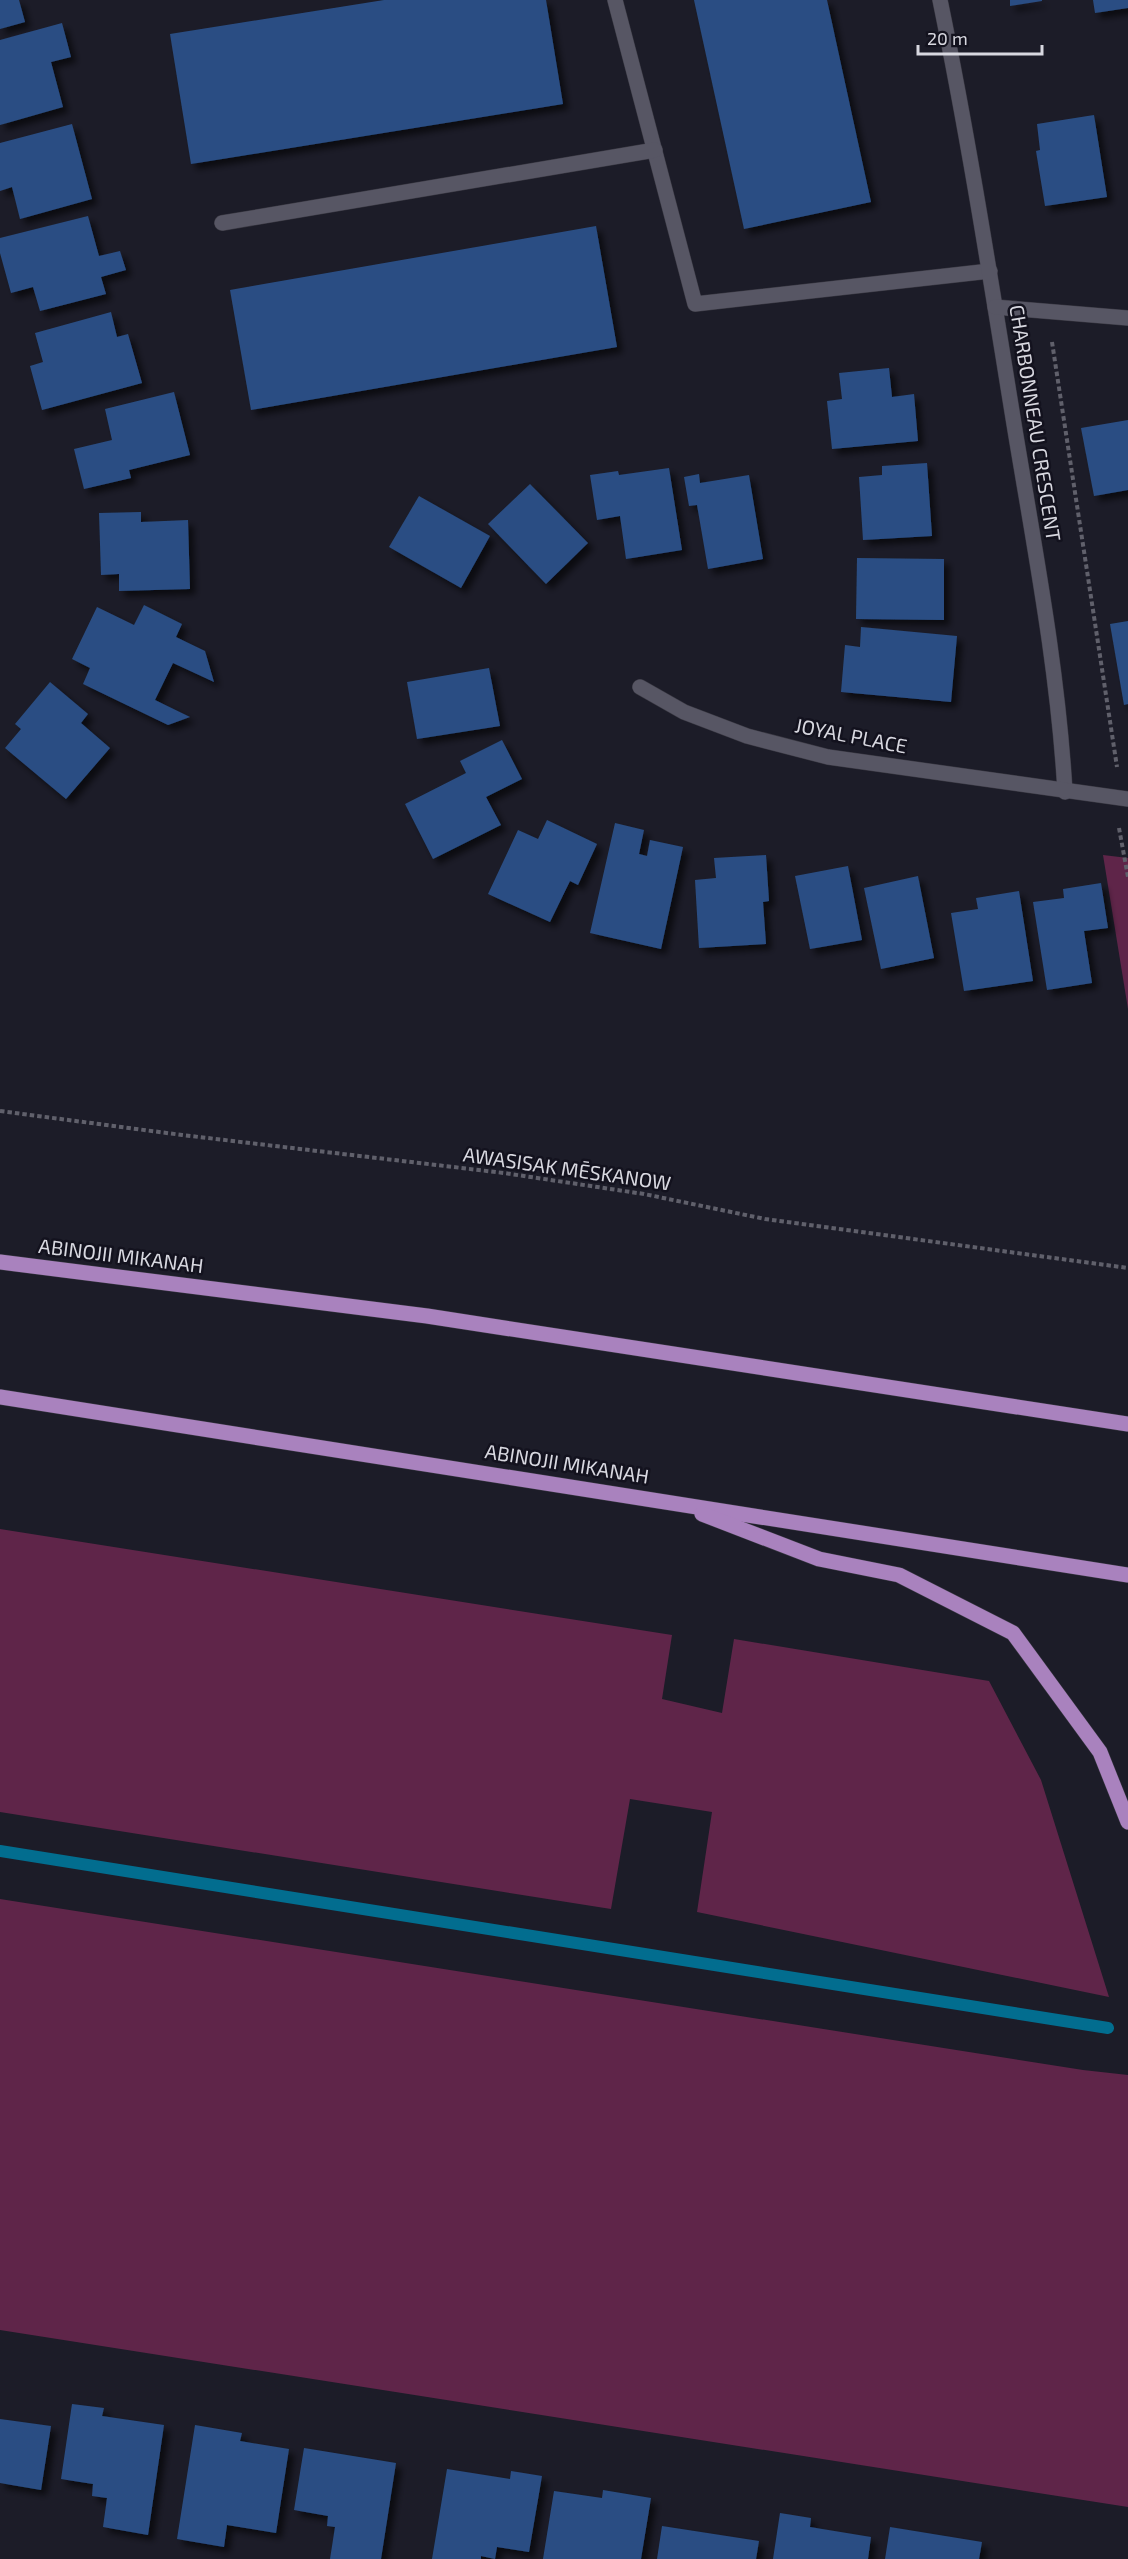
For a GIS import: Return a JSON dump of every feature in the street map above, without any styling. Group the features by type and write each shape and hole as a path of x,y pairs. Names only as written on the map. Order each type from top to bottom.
{"main road":[{"name":"ABINOJII MIKANAH","path":"0,1262 427,1316 1128,1424"},
{"name":"ABINOJII MIKANAH","path":"0,1397 1128,1575"},
{"path":"674,1503 819,1559 899,1575 1013,1633 1100,1752 1128,1822"}],"street":[{"path":"615,0 695,304 990,271"},
{"name":"CHARBONNEAU CRESCENT","path":"940,0 964,114 990,271 1061,722 1065,792"},
{"path":"222,223 655,150"},
{"path":"995,308 1047,310 1128,318"},
{"name":"JOYAL PLACE","path":"640,687 684,712 747,736 828,757 1065,792"},
{"path":"1065,792 1121,799"}],"path":[{"path":"1047,310 1118,770 1128,878"},
{"name":"AWASISAK MĒSKANOW","path":"0,1111 504,1173 654,1196 765,1219 1128,1268"}],"shaded area":[{"path":"1103,855 1128,858 1128,1009"},
{"path":"0,1529 672,1635 662,1699 722,1713 734,1639 989,1681 1041,1780 1109,1997 697,1912 712,1812 630,1799 611,1909 0,1812"},
{"path":"0,1899 1083,2070 1128,2075 1128,2507 0,2330"}],"building":[{"path":"0,0 19,0 25,22 0,29"},
{"path":"384,0 546,0 563,104 191,164 170,34"},
{"path":"694,0 827,0 871,202 744,229"},
{"path":"1010,0 1042,0 1042,1 1010,6"},
{"path":"1093,0 1128,0 1128,8 1095,13"},
{"path":"62,23 71,57 51,62 63,107 0,125 0,40"},
{"path":"1094,115 1107,197 1045,206 1036,151 1040,150 1037,124"},
{"path":"72,124 92,199 20,219 12,187 0,191 0,143"},
{"path":"88,216 99,256 120,251 126,270 101,277 106,294 40,311 33,287 11,293 0,253 0,238"},
{"path":"596,226 617,347 251,410 230,290"},
{"path":"111,312 117,337 128,334 142,383 42,410 30,366 43,362 35,333"},
{"path":"889,368 892,397 914,394 918,441 832,449 827,401 842,399 839,373"},
{"path":"174,392 190,455 129,470 131,478 84,489 74,449 112,440 105,409"},
{"path":"1128,420 1128,490 1094,496 1081,428"},
{"path":"927,463 932,536 863,540 859,477 882,475 882,466"},
{"path":"669,468 682,550 626,559 620,516 597,520 590,475 618,471 619,475"},
{"path":"699,474 700,483 749,475 763,559 708,569 697,505 689,506 684,477"},
{"path":"530,484 588,543 546,584 488,524"},
{"path":"419,496 490,536 461,588 389,547"},
{"path":"141,512 141,522 188,520 190,589 119,591 119,574 101,575 99,513"},
{"path":"857,558 944,559 944,620 856,619"},
{"path":"144,605 182,624 176,637 205,651 214,682 173,663 155,700 190,717 168,725 83,684 90,668 72,659 97,607 134,625"},
{"path":"1128,621 1128,704 1124,705 1110,624"},
{"path":"861,627 957,636 951,702 841,692 845,645 860,647"},
{"path":"489,668 500,726 417,739 407,682"},
{"path":"50,682 88,714 81,723 110,748 66,799 5,748 21,729 15,724"},
{"path":"502,740 522,779 486,797 501,825 433,859 405,804 466,773 460,761"},
{"path":"547,820 597,844 578,885 570,881 550,922 488,894 518,830 538,839"},
{"path":"615,823 644,830 639,854 647,856 650,840 683,847 661,949 590,933"},
{"path":"766,855 769,901 763,902 766,944 699,948 695,880 716,878 714,858"},
{"path":"848,866 862,940 810,949 795,876"},
{"path":"918,876 934,958 881,969 864,888"},
{"path":"1101,883 1108,928 1084,931 1092,983 1047,990 1033,902 1064,898 1063,889"},
{"path":"1019,891 1033,981 964,991 951,913 978,909 976,898"},
{"path":"72,2404 104,2408 102,2416 164,2425 148,2535 103,2527 107,2498 92,2496 93,2484 61,2479"},
{"path":"0,2419 51,2426 41,2490 0,2483"},
{"path":"195,2425 242,2433 240,2441 289,2449 276,2533 227,2525 224,2547 177,2539"},
{"path":"304,2448 396,2463 381,2559 330,2559 335,2527 327,2526 328,2516 294,2510"},
{"path":"447,2469 510,2479 511,2471 542,2476 529,2552 497,2547 495,2559 481,2556 481,2559 432,2559"},
{"path":"603,2490 651,2498 641,2559 543,2559 554,2491 602,2498"},
{"path":"780,2513 811,2518 810,2527 871,2537 868,2559 773,2559"},
{"path":"662,2526 759,2541 756,2559 657,2559"},
{"path":"890,2527 982,2542 979,2559 885,2559"}],"waterway":[{"path":"0,1851 1108,2028"}]}
